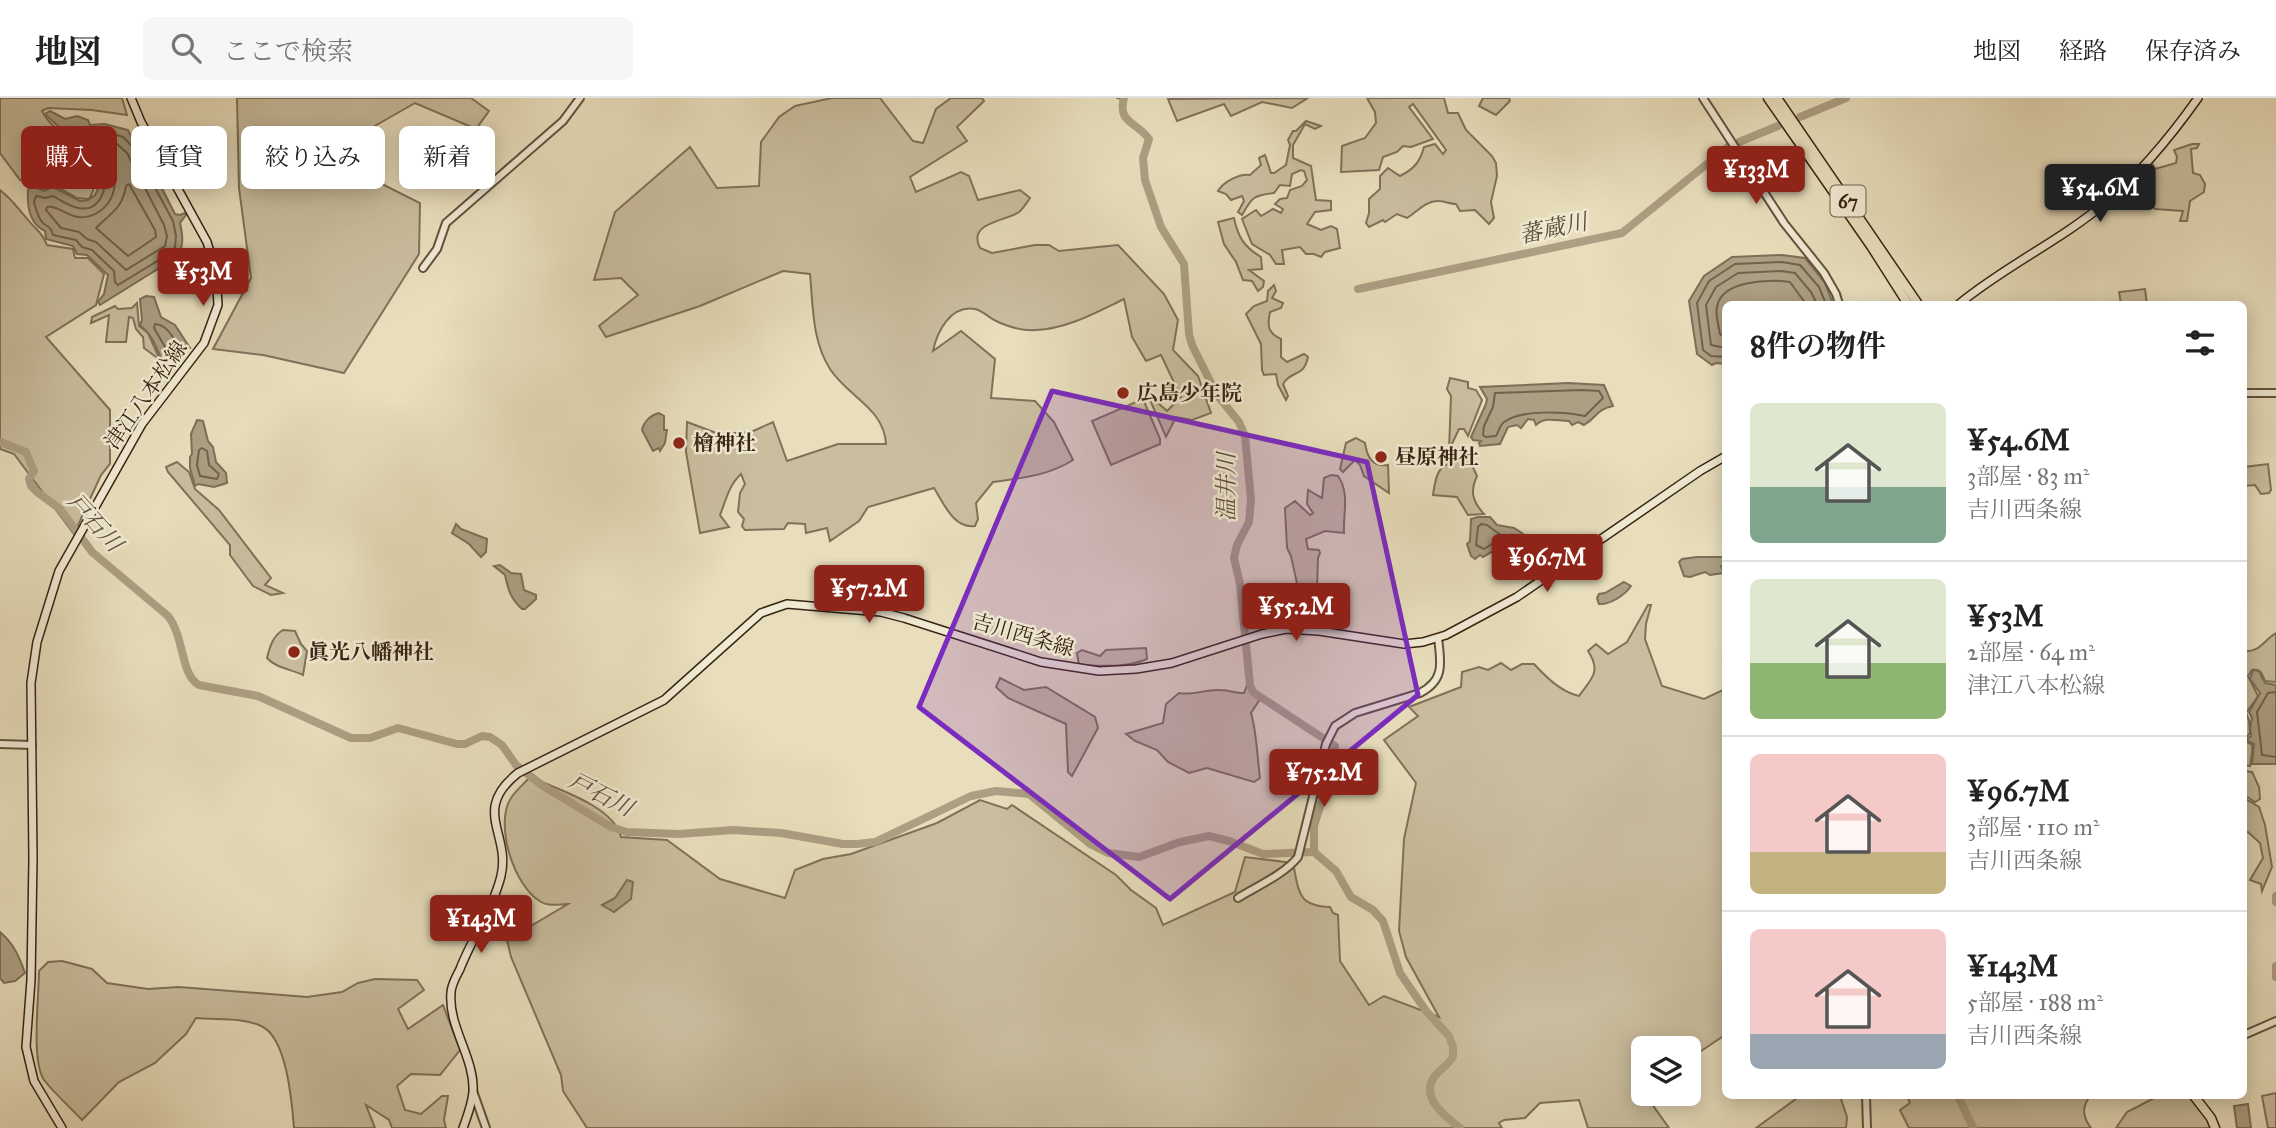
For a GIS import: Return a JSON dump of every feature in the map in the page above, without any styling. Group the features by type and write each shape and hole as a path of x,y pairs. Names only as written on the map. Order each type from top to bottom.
{"main road":[{"name":"津江八本松線","path":"62,1128 34,1081 26,1046 31,980 31,683 37,642 59,571 73,544 142,424 204,343 215,317 219,298 216,272 207,242 141,122 131,98"},
{"name":"67","path":"1768,98 1906,301"},
{"name":"67","path":"1777,98 1916,301"},
{"path":"1963,301 2004,270 2075,225 2115,194 2144,166 2197,98"},
{"name":"吉川西条線","path":"463,1128 473,1091 471,1071 450,997 452,986 499,880 502,862 495,813 498,792 505,783 528,767 664,700 761,614 787,604 881,612 1041,662 1099,671 1172,663 1248,638 1286,629 1307,629 1404,644 1438,638 1517,597 1722,458"},
{"path":"2196,1099 2211,1118 2214,1128"}],"street":[{"path":"423,268 437,249 446,223 564,121 580,98"},
{"path":"1703,98 1784,223 1824,273 1838,301"},
{"path":"2247,393 2276,393"},
{"path":"1238,898 1286,870 1298,857 1326,744 1335,726 1353,714 1420,693 1428,688 1439,674 1438,638"},
{"path":"0,744 32,744"},
{"path":"2247,1034 2276,1021"},
{"path":"473,1091 486,1128"},
{"path":"1866,1099 1867,1128"}],"highlighted area":[{"path":"1052,391 1367,462 1418,695 1170,899 919,707"}],"shaded area":[{"path":"0,98 122,98 127,115 48,108 42,111 54,126 21,126 21,180 0,153"},
{"path":"237,98 471,98 489,111 478,126 469,126 415,103 375,126 241,126 241,189 385,189 385,186 420,203 419,254 344,373 263,355 213,349 251,278 239,188"},
{"path":"832,98 880,98 913,141 923,143 936,109 951,98 982,98 984,101 957,127 967,141 910,177 916,192 961,172 969,176 978,200 1020,190 1030,198 1019,212 989,224 979,233 977,239 980,248 992,253 1035,245 1049,245 1059,251 1118,245 1164,294 1178,320 1173,350 1198,376 1211,413 1192,420 1176,417 1166,437 1147,393 1167,411 1181,397 1161,355 1146,361 1132,337 1124,299 1070,323 1036,330 1009,326 977,310 966,309 958,311 946,321 933,351 961,331 995,359 991,398 1035,401 1054,422 1073,460 1044,473 993,482 976,503 978,519 975,526 961,524 955,520 934,488 868,507 859,521 830,541 827,528 806,533 805,524 788,523 784,529 745,530 742,526 744,519 738,512 740,493 745,484 741,474 731,488 720,515 729,527 700,533 686,452 687,422 719,434 751,432 773,422 787,461 838,444 886,444 884,432 872,412 837,379 824,358 814,323 810,274 783,271 700,306 606,337 599,326 638,295 621,278 594,280 615,212 690,147 717,188 759,186 761,142 779,117 795,106"},
{"path":"1308,98 1292,108 1262,102 1231,116 1224,104 1177,121 1168,99"},
{"path":"1367,98 1444,98 1448,113 1458,113 1466,130 1496,163 1497,176 1491,202 1494,218 1489,224 1475,210 1460,211 1456,204 1433,201 1407,218 1397,214 1385,222 1383,220 1369,227 1366,223 1369,199 1380,189 1380,176 1388,168 1400,176 1416,164 1424,147 1435,144 1443,154 1446,150 1413,104 1409,107 1433,139 1411,147 1403,146 1397,152 1383,157 1379,170 1341,172 1342,146 1365,138 1376,123 1375,112"},
{"path":"1483,98 1509,98 1510,101 1496,115 1479,106"},
{"path":"1306,121 1321,126 1315,129 1305,124 1293,145 1293,158 1311,166 1316,200 1331,201 1331,210 1315,212 1307,224 1321,230 1331,226 1337,229 1340,248 1325,252 1321,257 1306,254 1300,247 1282,250 1284,264 1276,264 1270,255 1252,244 1242,219 1256,210 1261,216 1273,209 1281,213 1283,209 1275,204 1280,199 1287,198 1290,190 1302,186 1307,180 1304,171 1292,174 1290,186 1280,185 1274,193 1254,198 1242,215 1238,212 1244,201 1242,196 1231,200 1218,191 1232,179 1250,175 1261,165 1259,158 1265,155 1271,173 1286,165 1290,145 1288,140 1293,131"},
{"path":"2199,144 2197,148 2191,149 2193,173 2200,175 2205,184 2204,192 2190,201 2187,221 2180,221 2183,211 2155,209 2136,189 2151,177 2153,165 2155,169 2176,163 2174,150"},
{"path":"61,189 94,189 89,199 77,198"},
{"path":"0,190 39,232 47,245 73,249 75,258 88,258 104,274 96,305 46,337 110,410 110,464 101,475 74,534 14,454 0,449"},
{"path":"1234,218 1243,241 1261,257 1262,269 1249,270 1264,281 1263,287 1258,291 1252,281 1243,280 1236,262 1224,244 1218,222"},
{"path":"1274,285 1276,291 1272,298 1283,303 1281,308 1270,312 1269,325 1271,332 1281,339 1281,357 1287,362 1304,354 1308,357 1303,368 1283,384 1288,396 1286,400 1276,374 1264,375 1261,344 1246,314 1254,306 1267,301 1268,291"},
{"path":"2145,289 2147,301 2120,301 2119,292"},
{"path":"137,303 139,326 148,333 160,360 144,348 143,337 136,329 133,318 129,317 126,342 106,342 109,315 91,323 92,317 115,306 118,309 132,308"},
{"path":"1450,378 1468,382 1468,388 1476,390 1482,400 1468,436 1464,429 1459,429 1449,450 1451,396 1447,389"},
{"path":"1143,399 1160,444 1111,465 1092,421"},
{"path":"1356,438 1365,443 1367,453 1374,463 1388,465 1389,493 1364,476 1355,460 1343,472 1340,469 1346,443"},
{"path":"1469,459 1477,476 1473,496 1484,514 1468,515 1457,497 1433,495 1436,478 1442,468 1452,462"},
{"path":"177,462 189,472 195,489 219,510 271,578 265,585 283,593 271,595 253,586 230,555 230,545 168,472 166,467"},
{"path":"2268,464 2271,490 2269,493 2261,494 2255,485 2247,486 2247,467"},
{"path":"1338,476 1344,489 1344,533 1325,531 1306,539 1308,549 1319,550 1320,553 1317,590 1310,602 1319,616 1334,600 1341,600 1329,626 1306,621 1285,624 1283,612 1298,588 1287,548 1285,508 1295,501 1310,515 1313,513 1307,504 1308,490 1322,498 1324,478"},
{"path":"1648,605 1651,605 1645,639 1662,686 1704,699 1722,690 1722,1037 1701,1051 1701,1036 1631,1036 1631,1106 1653,1106 1669,1128 1588,1128 1579,1100 1540,1103 1525,1118 1499,1123 1502,1128 587,1128 563,1091 561,1075 511,957 507,940 568,904 548,904 531,894 509,854 506,809 513,795 530,777 596,808 616,826 621,837 667,840 720,879 785,898 795,870 823,859 851,854 937,823 980,800 1007,809 1012,805 1116,875 1156,908 1163,925 1235,892 1245,857 1293,863 1299,889 1305,900 1311,904 1330,907 1333,913 1338,915 1340,961 1369,1005 1384,996 1439,1017 1406,957 1399,931 1404,839 1416,783 1384,740 1418,716 1409,707 1461,687 1462,672 1479,667 1488,670 1501,663 1511,670 1522,664 1534,664 1560,688 1579,696 1591,680 1594,670 1588,651 1596,644 1608,654 1627,642"},
{"path":"283,630 295,631 307,651 303,675 279,666 267,658 272,642"},
{"path":"2276,633 2276,682 2265,681 2257,670 2252,670 2248,676 2258,696 2247,712 2247,651 2258,648"},
{"path":"1146,648 1147,659 1122,665 1079,665 1077,653 1082,650 1100,656 1106,650"},
{"path":"1000,678 1024,690 1046,687 1095,717 1098,728 1072,776 1068,772 1066,724 1008,698 996,687"},
{"path":"1247,685 1260,699 1251,713 1260,778 1254,782 1207,768 1189,773 1168,762 1157,750 1126,734 1163,723 1166,704 1179,693 1223,690 1244,693"},
{"path":"2247,715 2249,720 2250,733 2247,736"},
{"path":"2247,742 2252,745 2250,766 2247,766"},
{"path":"2247,771 2252,772 2259,787 2260,799 2255,802 2247,797"},
{"path":"2247,800 2259,807 2272,867 2262,891 2261,884 2250,880 2263,858 2260,843 2248,832"},
{"path":"62,961 92,969 107,983 148,989 179,987 307,997 342,992 358,983 375,979 417,980 424,990 398,1009 408,1029 443,1005 460,1050 440,1075 411,1074 397,1086 405,1110 421,1114 442,1096 448,1096 444,1120 446,1128 392,1128 389,1120 366,1105 375,1128 294,1128 286,1072 277,1043 270,1033 261,1026 246,1021 196,1018 186,1034 155,1063 119,1082 82,1120 44,1080 38,1058 39,971 48,962"},
{"path":"2276,1093 2276,1128 2268,1128 2262,1096"},
{"path":"1796,1099 1841,1099 1847,1117 1846,1128 1756,1128"},
{"path":"1908,1099 2088,1099 2084,1112 2091,1128 1909,1128 1900,1110 1910,1103"},
{"path":"2152,1099 2191,1099 2203,1111 2211,1128 2116,1128 2127,1112"}],"water":[{"path":"50,111 65,119 77,116 88,120 90,125 113,126 58,126 45,114"},
{"path":"117,127 128,130 131,136 131,189 162,189 175,214 186,215 180,223 182,241 177,257 100,305 98,302 104,294 108,275 87,255 77,254 73,246 46,239 45,231 32,219 28,202 29,189 57,189 80,201 95,195 98,189 117,189"},
{"path":"1782,255 1805,258 1825,283 1832,301 1722,301 1722,364 1712,365 1697,354 1689,301 1704,276 1732,257"},
{"path":"146,296 154,297 161,317 175,325 190,348 161,359 153,340 140,325 140,299"},
{"path":"1568,383 1604,385 1613,406 1603,410 1584,425 1552,420 1536,425 1534,420 1528,419 1521,428 1517,425 1508,427 1500,444 1480,446 1481,441 1471,437 1487,399 1480,387"},
{"path":"659,413 664,416 664,430 667,430 665,443 660,451 659,448 653,451 642,430 648,419"},
{"path":"197,420 203,421 216,462 226,473 227,483 214,487 198,484 195,486 190,457 191,434"},
{"path":"1490,517 1497,525 1514,528 1526,538 1505,544 1475,559 1471,556 1467,544 1470,541 1471,519"},
{"path":"456,524 461,529 487,539 486,552 481,557 469,544 452,533"},
{"path":"1722,557 1722,573 1710,575 1705,572 1690,577 1684,576 1679,562 1682,559"},
{"path":"500,565 511,573 521,574 524,590 536,595 536,599 525,609 515,601 505,575 494,566"},
{"path":"1624,582 1631,586 1625,593 1612,601 1599,604 1599,594"},
{"path":"2253,670 2259,671 2265,683 2276,685 2276,764 2252,764 2254,744 2247,740 2251,736 2252,718 2249,712 2260,693 2250,679"},
{"path":"627,880 633,882 631,899 614,912 602,905 615,898"},
{"path":"0,932 16,951 25,973 15,981 4,983 0,978"},
{"path":"2248,1104 2251,1128 2237,1128 2234,1106"}],"waterway":[{"name":"温井川","path":"1117,98 1123,99"},
{"name":"温井川","path":"1124,98 1123,113 1129,122 1149,139 1143,158 1145,180 1161,227 1184,264 1192,345 1217,395 1239,422 1245,436 1251,500 1249,522 1237,545 1234,558 1240,584 1250,685 1253,692 1335,746 1331,771 1314,826 1314,852"},
{"name":"蕃蔵川","path":"1800,117 1846,98"},
{"name":"蕃蔵川","path":"1739,142 1778,126"},
{"name":"蕃蔵川","path":"1358,289 1622,233 1729,146"},
{"name":"戸石川","path":"0,442 26,452 34,471 29,479 31,486 60,509 92,552 168,616 189,673 199,685 258,696 351,738 370,738 398,728 457,744 465,744 482,736 490,737 502,745 516,765 543,786 611,827 627,832 679,834 733,830 781,833 857,844 875,842 971,796 996,791 1029,794 1090,844 1108,853 1139,857 1180,842 1209,836 1263,854 1314,852"},
{"name":"温井川","path":"1314,852 1336,871 1351,897 1373,910 1383,921 1400,973 1426,1011 1449,1036 1453,1056 1434,1077 1430,1092 1437,1106 1460,1128"},
{"path":"2276,896 2276,902"},
{"path":"2276,966 2276,977"},
{"path":"1959,1099 1973,1128"}],"place":[{"name":"広島少年院","path":"1123,393"},
{"name":"檜神社","path":"679,443"},
{"name":"昼原神社","path":"1381,457"},
{"name":"眞光八幡神社","path":"294,652"}]}
